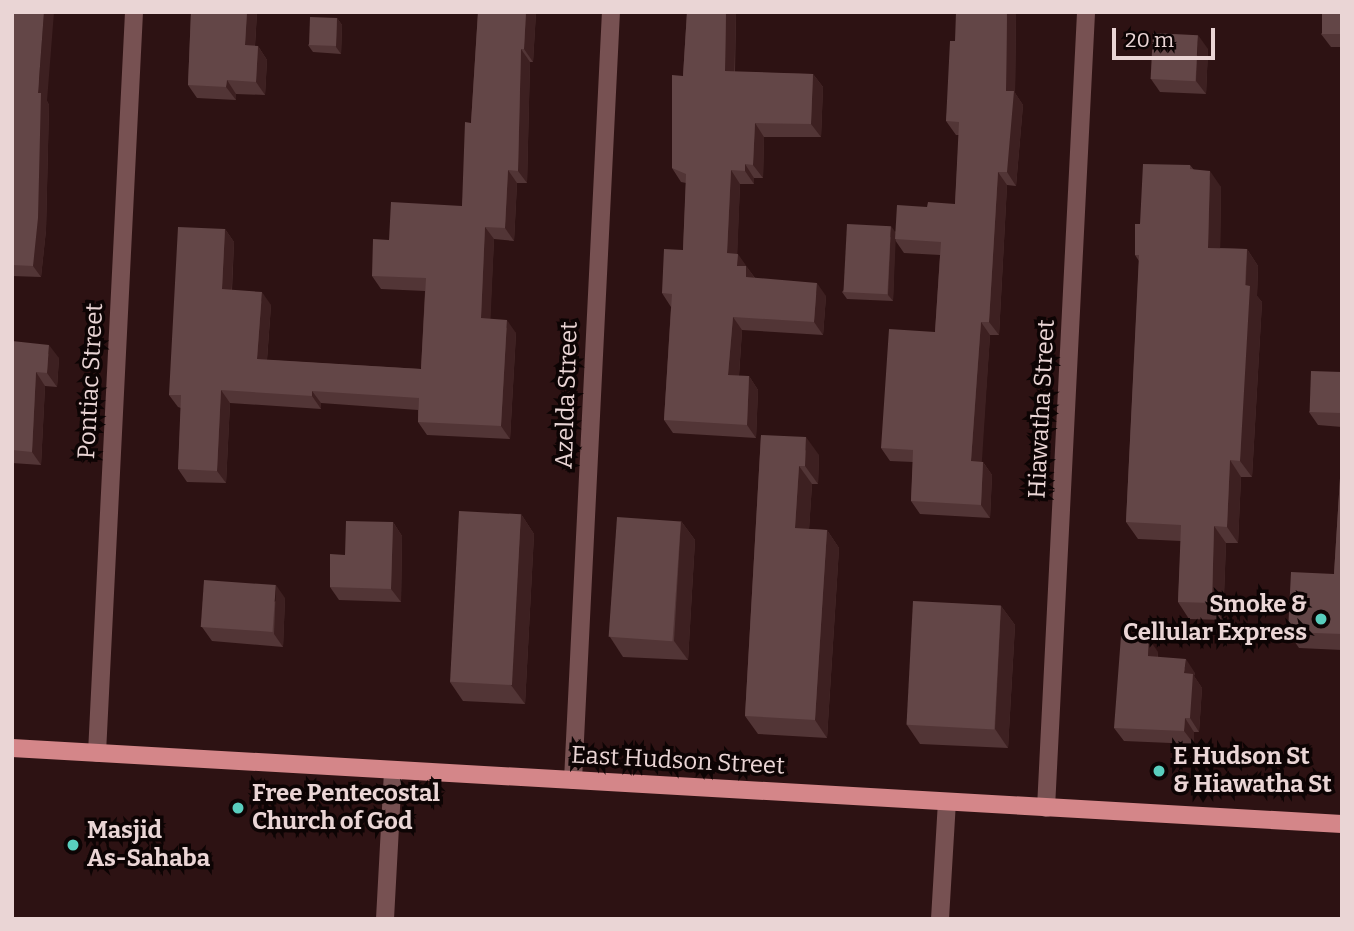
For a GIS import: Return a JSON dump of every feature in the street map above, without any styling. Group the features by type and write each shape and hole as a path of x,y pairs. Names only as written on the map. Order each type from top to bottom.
{"main road":[{"name":"East Hudson Street","path":"12,748 1342,824"}],"street":[{"name":"Pontiac Street","path":"97,753 134,12"},
{"name":"Azelda Street","path":"573,780 611,12"},
{"name":"Hiawatha Street","path":"1046,808 1086,12"},
{"path":"385,919 393,769"},
{"path":"940,919 947,802"}],"building":[{"path":"12,12 44,12 38,93 41,93 38,218 33,266 12,265"},
{"path":"191,12 247,12 245,45 258,46 256,82 227,80 226,87 188,85"},
{"path":"478,12 526,12 524,49 521,49 518,171 508,170 505,228 485,227 481,318 507,320 501,426 418,422 419,398 312,391 312,396 221,390 217,471 178,469 181,395 169,395 178,227 225,229 222,289 262,292 257,359 421,369 426,278 372,276 373,239 389,240 391,202 462,206 465,122 471,123"},
{"path":"687,12 726,12 725,71 813,74 811,124 755,123 753,165 745,164 745,171 731,170 727,253 738,254 737,266 746,266 746,277 817,283 814,322 733,317 728,375 749,376 747,425 664,420 672,294 662,293 664,249 683,250 686,174 672,168 672,75 683,76"},
{"path":"956,12 1007,12 1006,91 1014,91 1007,172 998,172 989,322 981,322 971,461 983,462 981,505 911,501 913,450 881,448 889,329 935,332 941,242 895,239 897,205 927,207 928,202 955,204 959,122 946,121 950,41 955,41"},
{"path":"1322,12 1342,12 1342,34 1322,34"},
{"path":"310,17 337,18 336,46 309,45"},
{"path":"1153,33 1198,35 1196,81 1151,79"},
{"path":"1143,164 1190,165 1190,169 1210,171 1208,248 1247,249 1245,285 1250,286 1240,461 1230,460 1227,527 1214,526 1212,603 1178,602 1181,525 1126,522 1139,255 1135,255 1135,224 1140,224"},
{"path":"847,224 891,226 887,294 843,292"},
{"path":"12,341 49,345 47,373 36,372 32,452 12,450"},
{"path":"1311,371 1342,372 1341,413 1310,412"},
{"path":"761,435 806,437 805,466 799,466 795,528 827,530 815,720 745,716"},
{"path":"1342,446 1342,634 1288,632 1291,572 1334,574"},
{"path":"459,511 521,514 512,685 450,682"},
{"path":"617,517 681,521 672,641 609,637"},
{"path":"346,521 393,522 391,589 330,587 330,554 345,555"},
{"path":"204,580 276,585 273,632 201,627"},
{"path":"913,601 1001,606 994,729 907,725"},
{"path":"1121,636 1149,639 1148,656 1186,659 1184,673 1193,674 1190,718 1185,718 1184,731 1114,728"}],"place":[{"name":"Smoke & Cellular Express","path":"1321,619"},
{"name":"E Hudson St & Hiawatha St","path":"1159,771"},
{"name":"Free Pentecostal Church of God","path":"238,808"},
{"name":"Masjid As-Sahaba","path":"73,845"}]}
